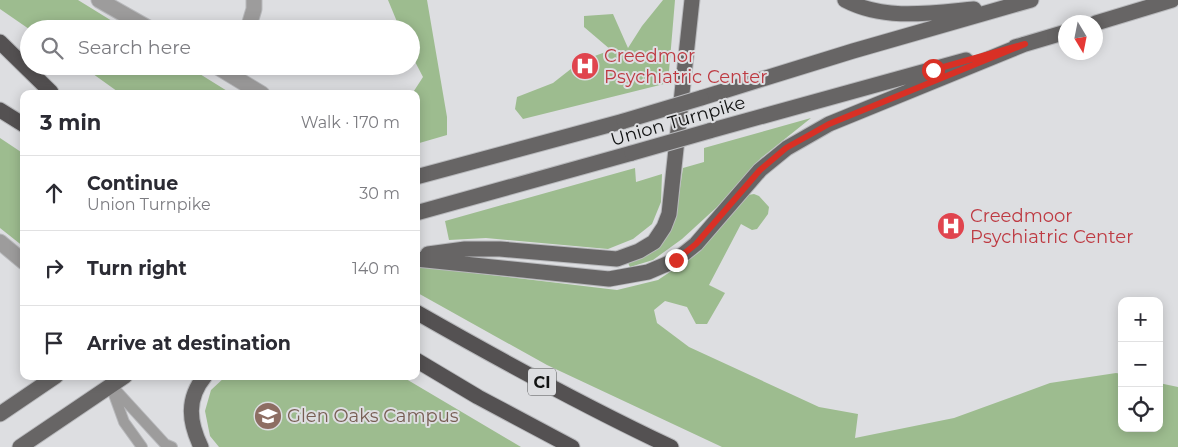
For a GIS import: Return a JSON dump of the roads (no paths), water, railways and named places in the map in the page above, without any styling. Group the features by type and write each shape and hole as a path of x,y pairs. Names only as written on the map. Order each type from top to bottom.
{"highway":[{"path":"0,42 20,62"},
{"path":"0,57 20,71"},
{"path":"26,75 48,90"},
{"path":"34,75 49,90"},
{"path":"0,110 20,122"},
{"path":"0,123 20,132"},
{"name":"CI","path":"420,314 498,358 670,447"},
{"name":"CI","path":"420,362 478,397 572,447"},
{"path":"478,397 563,447"}],"main road":[{"path":"420,256 465,249 500,249 617,259 639,251 654,242 664,227 669,214 692,0"},
{"path":"845,0 860,8 905,14 1008,7"},
{"name":"Union Turnpike","path":"420,176 624,121 853,50 1031,0"},
{"path":"1103,21 1172,0"},
{"name":"Union Turnpike","path":"420,212 1058,34"},
{"path":"420,257 609,279 648,272 676,260 696,244 760,170 786,148 829,124 1025,44"},
{"path":"0,414 50,380"},
{"path":"201,447 192,421 191,399 203,380"},
{"path":"20,447 108,381"}],"street":[{"path":"99,0 134,20"},
{"path":"251,20 254,0"},
{"path":"232,75 256,90"},
{"path":"0,242 20,259"}],"lane":[{"path":"108,381 124,422 142,447"},
{"path":"108,381 166,444 172,447"}],"place":[{"name":"Creedmor Psychiatric Center","path":"585,66"},
{"name":"Creedmoor Psychiatric Center","path":"951,226"},
{"name":"Glen Oaks Campus","path":"268,416"}]}
